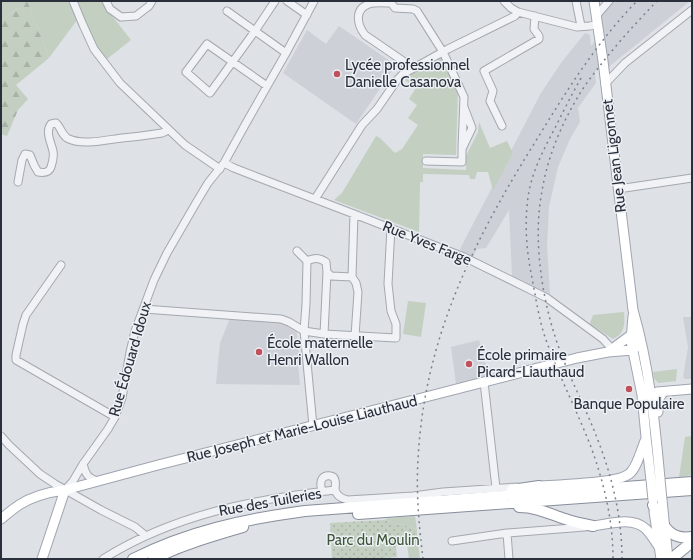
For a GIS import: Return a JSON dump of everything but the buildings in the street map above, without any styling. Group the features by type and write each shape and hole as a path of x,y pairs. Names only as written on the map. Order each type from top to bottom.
{"highway":[{"path":"133,559 193,534 244,520 273,515 304,511 692,482"},
{"path":"459,499 471,495 539,486"},
{"path":"153,559 202,539 245,527 304,518 692,490"},
{"path":"628,494 646,498 692,495"},
{"path":"656,502 664,527 673,535 682,538 692,537"},
{"path":"431,509 526,507 547,512 578,523 593,526"},
{"path":"663,516 677,530 685,532 692,531"},
{"path":"674,559 676,555 692,542"}],"main road":[{"name":"Rue Jean Ligonnet","path":"594,1 634,310 641,342 646,394 646,437 656,484"},
{"name":"Rue Jean Ligonnet","path":"634,310 631,335 633,350 646,394 658,449 656,484"},
{"name":"Rue Joseph et Marie-Louise Liauthaud","path":"611,350 631,335"},
{"path":"631,335 641,342 633,350"},
{"name":"Rue Joseph et Marie-Louise Liauthaud","path":"1,519 18,505 53,491 65,490 577,358 611,350 633,350"},
{"path":"646,394 692,389"},
{"path":"658,449 658,400 663,392"},
{"path":"539,486 588,483 620,478 629,474 633,470 639,458 646,437"},
{"path":"656,484 661,559"},
{"path":"42,559 65,490"},
{"path":"656,502 663,516 668,559"},
{"path":"593,526 624,522 636,523 646,529 659,547"}],"street":[{"name":"Rue Yves Farge","path":"73,1 82,25 94,49 120,83 185,145 222,166 229,166 464,257 547,298 603,339 611,350"},
{"path":"106,1 110,9 121,17 136,16 149,6 152,1"},
{"path":"267,86 233,62 207,44 186,72 210,93 233,62 255,31 275,1"},
{"path":"287,1 307,15"},
{"name":"Rue Édouard Idoux","path":"65,490 73,481 115,417 122,398 130,352 136,331 154,280 167,253 208,183 222,166 314,1"},
{"path":"504,1 518,12 576,26 590,26 597,20 609,1"},
{"path":"576,1 581,26"},
{"path":"408,70 403,61 365,35 361,30 358,19 359,13 368,4 391,3 395,8 413,9 417,11 443,52 464,97 462,162 426,161"},
{"path":"605,84 625,63 692,10"},
{"path":"227,11 286,52"},
{"path":"315,199 363,124 377,109 397,80 403,74 408,70 515,16 518,12"},
{"path":"502,126 490,101 493,91 484,71 540,39 534,29 535,16"},
{"path":"18,182 22,160 25,154 30,155 38,172 46,173 50,170 53,160 53,152 48,136 48,127 51,124 56,123 63,135 68,138 75,141 90,142 162,134 168,130"},
{"path":"618,190 692,178"},
{"path":"354,214 352,277 356,283 358,292 355,336"},
{"path":"144,309 281,319 304,331 324,334 396,338 396,324 391,311 388,284 391,228"},
{"path":"297,251 307,261 304,331 313,426"},
{"path":"307,261 320,258 326,262 327,272 324,334"},
{"path":"61,265 26,315 22,324 16,360 115,417"},
{"path":"327,272 331,276 352,277"},
{"path":"484,382 496,488"},
{"path":"1,436 40,474 101,510 135,526 146,536"},
{"path":"83,464 85,474 89,478 97,481"},
{"path":"322,492 321,481 328,475 334,478 336,483 335,490"},
{"name":"Rue des Tuileries","path":"103,559 115,551 146,536 199,516 246,503 335,490 342,499 348,500 539,486"},
{"path":"452,541 507,533 593,526"},
{"path":"507,533 509,559"}],"shaded area":[{"path":"610,1 690,1 605,70 604,61 595,72 596,83 578,108 580,122 570,139 558,167 549,207 547,245 550,296 543,294 512,276 509,210 486,248 477,249 473,257 464,255 460,249 541,93 561,63 585,33 590,35 591,46 601,33 599,14"},
{"name":"Lycée professionnel Danielle Casanova","path":"339,26 396,65 356,124 283,73 307,30 326,44"},
{"path":"683,317 692,317 692,379 685,379 683,377 688,347"},
{"name":"École maternelle Henri Wallon","path":"230,318 279,321 296,328 300,363 298,364 300,385 216,384 220,343"},
{"name":"École primaire Picard-Liauthaud","path":"479,340 489,376 456,384 451,347"}],"green space":[{"path":"1,1 17,1 19,7 1,21"},
{"path":"17,1 27,1 49,58 16,85 28,99 18,110 7,136 1,134 1,21 18,8"},
{"path":"27,1 69,1 77,20 49,58 29,5"},
{"path":"76,1 102,1 131,40 107,59 96,47"},
{"path":"443,57 458,88 456,155 423,154 423,168 466,170 466,156 478,132 479,122 490,148 507,141 513,153 493,190 488,172 477,172 475,179 470,179 469,175 423,174 423,182 420,182 419,232 334,200 342,193 376,136 395,153 402,149 418,125 408,118 417,105 409,99 416,88 405,80 409,75"},
{"path":"408,301 426,303 421,337 403,334"},
{"path":"624,312 624,324 622,331 613,339 590,323 593,315"},
{"path":"677,369 676,381 658,383 654,378 653,372"},
{"path":"692,436 692,475 679,477 685,437"},
{"path":"415,516 417,529 384,520 388,518"},
{"name":"Parc du Moulin","path":"384,520 417,529 417,535 408,535 407,544 396,546 397,557 384,559 332,559 330,523"},
{"path":"408,535 417,535 420,559 409,559 407,544"}],"railway":[{"path":"423,559 417,485 422,415 430,373 442,331 456,292 473,253 493,215 548,121 596,50 622,17 637,1"},
{"path":"622,559 622,544 616,500 604,457 595,432 562,356 549,317 541,275 538,232 539,211 548,164 570,111 584,87 610,53 657,1"},
{"path":"581,78 544,149 534,174 527,202 527,245 536,302 546,340 591,447 600,474 607,502 613,544 613,559"}],"place":[{"name":"Lycée professionnel Danielle Casanova","path":"337,74"},
{"name":"École maternelle Henri Wallon","path":"259,352"},
{"name":"École primaire Picard-Liauthaud","path":"469,364"},
{"name":"Banque Populaire","path":"629,389"}]}
